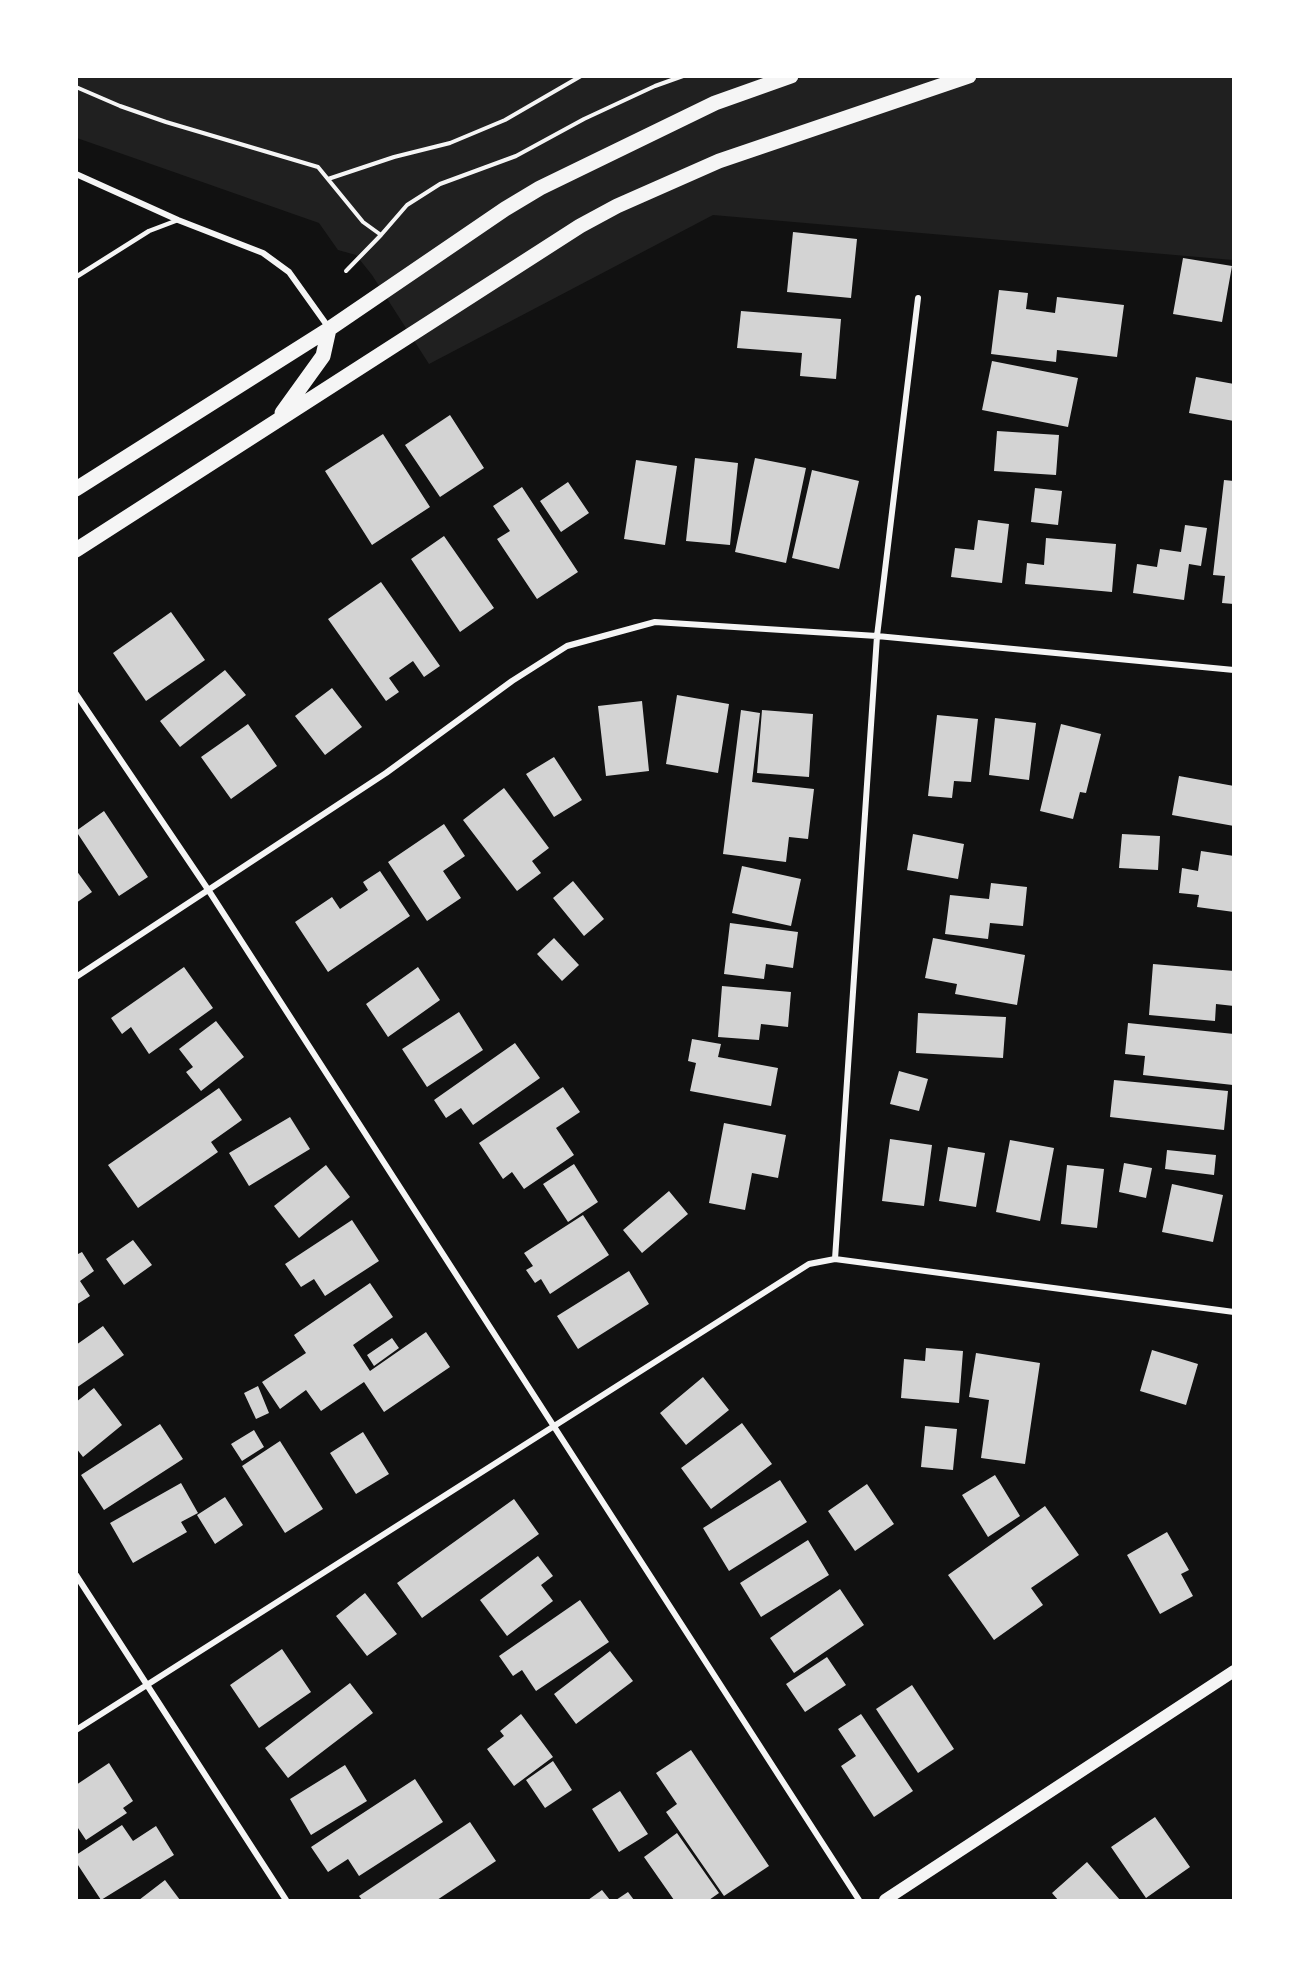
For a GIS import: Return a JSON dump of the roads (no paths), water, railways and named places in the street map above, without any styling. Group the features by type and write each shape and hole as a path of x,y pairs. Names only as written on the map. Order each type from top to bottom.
{"main road":[{"path":"76,489 329,328 495,215 540,188 715,103 791,76"},
{"path":"76,550 580,226 617,206 719,161 969,76"},
{"path":"273,424 323,356 329,328"},
{"path":"885,1900 1233,1671"}],"street":[{"path":"76,174 178,220 263,253 289,272 329,328"},
{"path":"835,1259 877,636 918,298"},
{"path":"76,977 386,773 512,681 567,646 655,622 877,636 1233,670"},
{"path":"76,694 209,891 859,1900"},
{"path":"76,1730 810,1264 835,1259 1233,1312"},
{"path":"76,1575 286,1900"}],"lane":[{"path":"76,278 149,231 178,220"}]}
